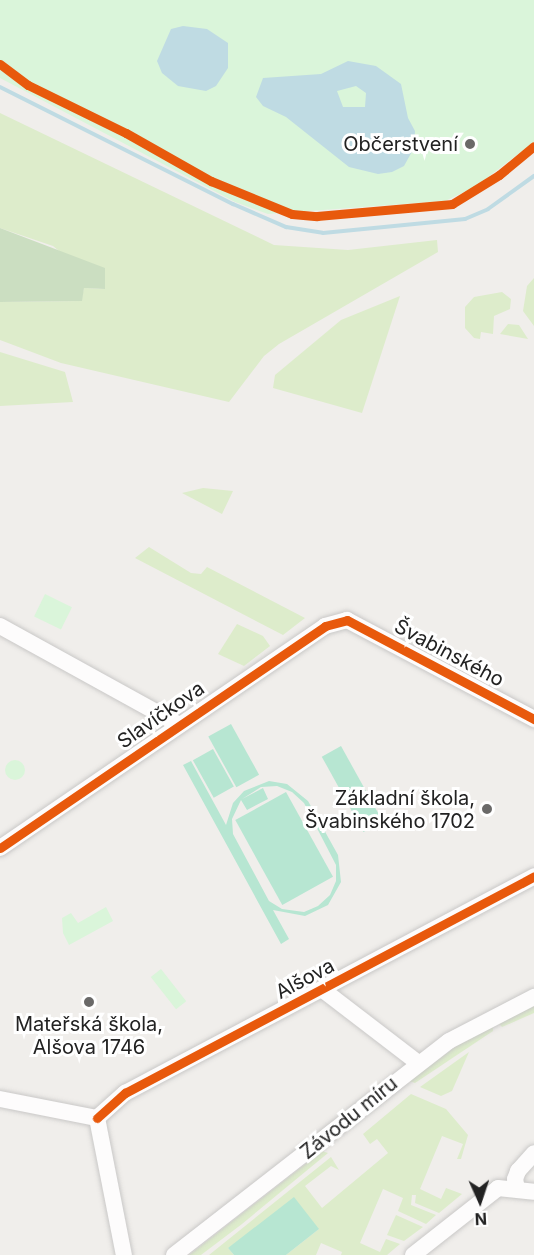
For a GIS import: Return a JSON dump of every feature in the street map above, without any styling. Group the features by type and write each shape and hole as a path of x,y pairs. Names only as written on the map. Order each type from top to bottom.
{"street":[{"name":"Švabinského","path":"347,620 534,719"},
{"name":"Slavíčkova","path":"0,848 325,626 347,620"},
{"name":"Slavíčkova","path":"0,626 179,725"},
{"name":"Alšova","path":"97,1118 125,1093 323,990 534,876"},
{"path":"323,990 418,1063"},
{"name":"Závodu míru","path":"174,1255 448,1041 534,997"},
{"path":"0,1099 97,1118 124,1255"},
{"path":"517,1188 518,1171 534,1153"},
{"path":"413,1255 498,1188 517,1188 534,1192"}],"green space":[{"path":"0,0 534,0 534,142 475,187 445,201 268,214 235,202 0,78"},
{"path":"0,113 274,245 348,250 437,240 438,252 279,344 264,356 229,402 61,363 0,340 0,302 81,301 84,288 105,289 53,246 0,228"},
{"path":"0,228 105,268 105,289 84,288 82,301 0,302"},
{"path":"534,278 534,326 523,311 527,286"},
{"path":"502,292 511,299 510,309 494,316 493,334 481,332 480,339 474,338 465,328 465,307 474,297"},
{"path":"400,296 362,413 273,388 275,375 341,320"},
{"path":"508,324 519,325 528,339 500,334"},
{"path":"0,352 65,372 73,402 0,406"},
{"path":"203,488 233,491 222,514 182,493"},
{"path":"149,547 191,573 201,574 207,567 305,618 283,635 135,558"},
{"path":"45,594 72,607 61,630 34,616"},
{"path":"237,624 263,636 270,646 244,666 218,654"},
{"path":"231,724 259,775 236,787 208,737"},
{"path":"341,746 383,821 363,832 322,757"},
{"path":"213,749 234,787 214,798 193,760"},
{"path":"15,760 22,763 25,770 22,777 15,780 8,777 5,770 8,763"},
{"path":"191,761 226,825 233,803 244,791 269,781 287,784 308,801 338,855 341,882 328,905 305,916 273,910 289,939 281,944 183,765","holes":["277,786 292,792 304,803 336,865 336,881 330,895 318,906 304,912 282,909 269,901 233,834 232,819 241,800 247,810 268,799 263,788 242,799 261,787"]},
{"path":"286,792 333,877 282,905 235,820"},
{"path":"106,907 113,921 69,945 63,933 62,918 71,913 78,923"},
{"path":"161,969 186,1001 176,1009 151,977"},
{"path":"534,1005 534,1013 502,1027 497,1021"},
{"path":"493,1027 493,1031 415,1083 409,1081 473,1034"},
{"path":"469,1052 452,1091 441,1096 420,1087"},
{"path":"411,1094 446,1109 468,1135 461,1159 457,1159 463,1144 442,1136 420,1189 441,1199 446,1188 462,1194 439,1213 415,1203 416,1195 412,1195 411,1205 436,1215 426,1224 398,1211 403,1198 383,1189 360,1243 380,1252 386,1239 400,1244 387,1255 341,1255 342,1252 321,1243 316,1255 286,1255 319,1229 228,1248 234,1255 209,1255 331,1157 339,1170 331,1166 305,1186 322,1208 388,1153 377,1139 370,1144 363,1134"},
{"path":"322,1151 328,1153 242,1224 201,1255 189,1255"},
{"path":"294,1197 319,1229 286,1255 234,1255 228,1248"},
{"path":"396,1215 423,1227 404,1241 387,1235"}],"water":[{"path":"183,26 207,29 228,43 228,68 216,86 206,91 178,86 162,73 157,61 171,29"},
{"path":"348,61 376,66 401,84 408,118 415,131 414,148 404,166 392,172 378,174 349,167 286,117 263,106 256,97 263,78 321,74","holes":["356,86 366,93 365,107 343,107 337,91"]}],"waterway":[{"path":"0,87 233,204 286,227 323,233 465,219 488,209 534,176"}],"cycle path":[{"path":"0,64 28,85 126,133 211,181 292,214 317,216 452,204 499,175 534,146"},
{"path":"0,848 325,626 347,620 534,719"},
{"path":"97,1118 125,1093 534,876"}],"place":[{"name":"Občerstvení","path":"470,144"},
{"name":"Základní škola, Švabinského 1702","path":"487,809"},
{"name":"Mateřská škola, Alšova 1746","path":"89,1002"}]}
